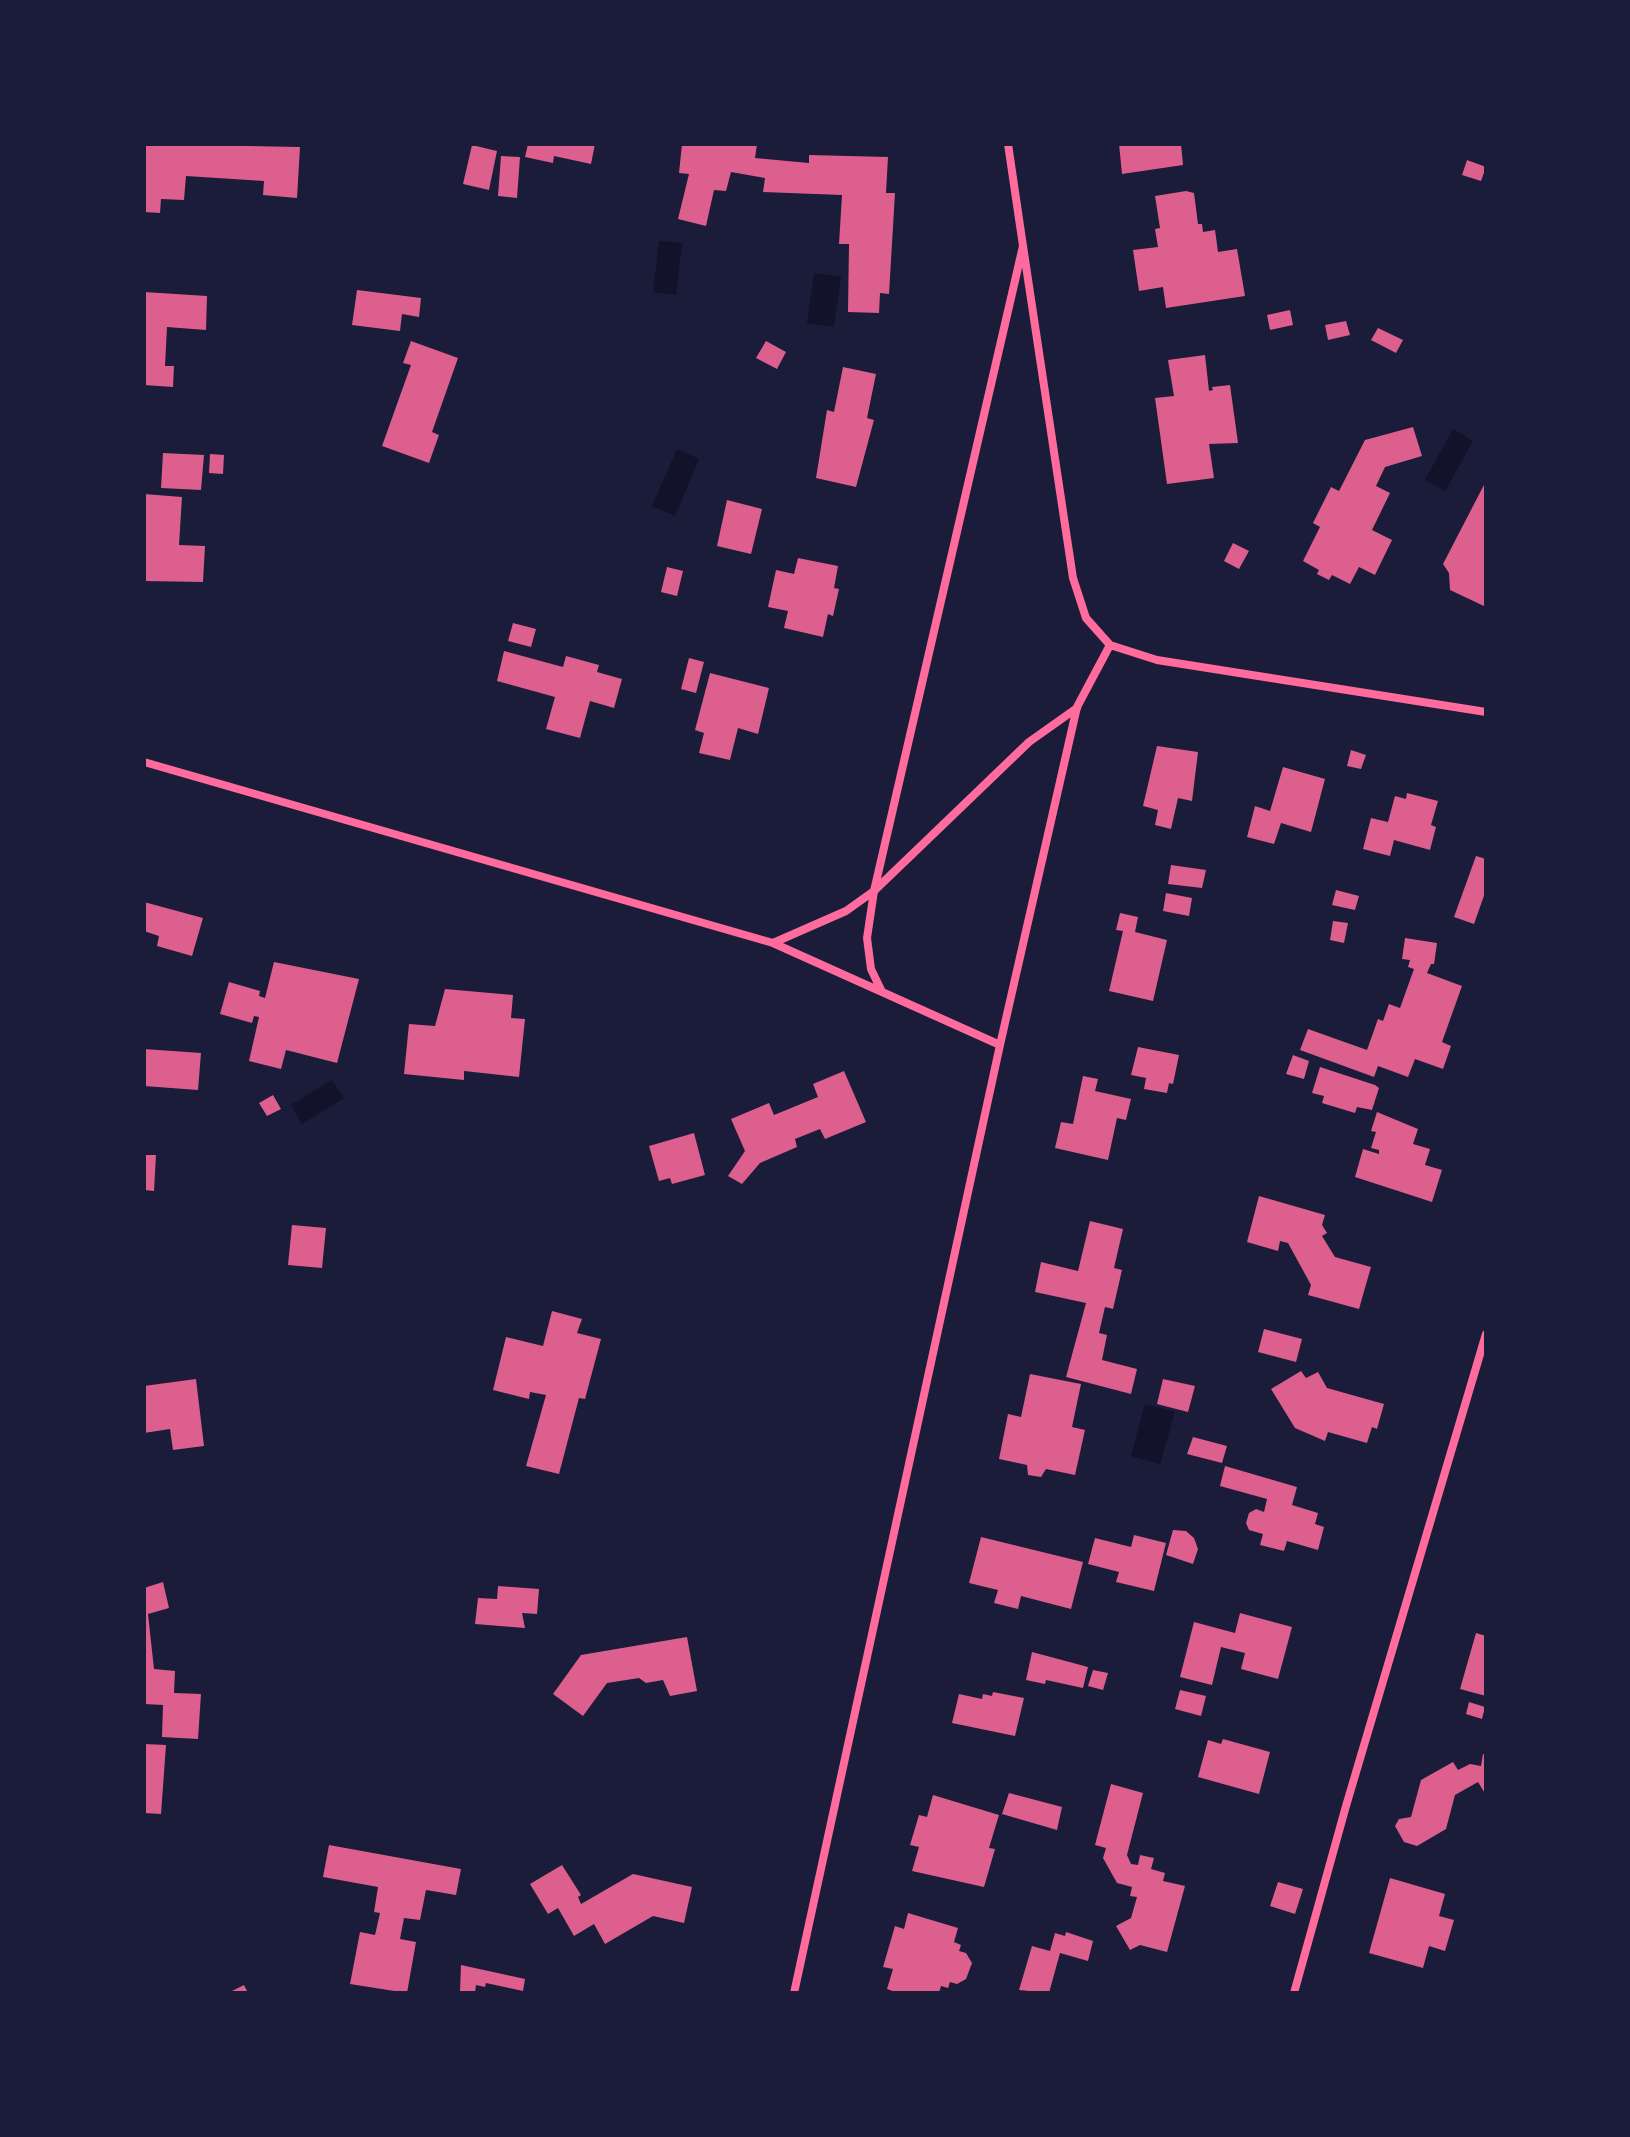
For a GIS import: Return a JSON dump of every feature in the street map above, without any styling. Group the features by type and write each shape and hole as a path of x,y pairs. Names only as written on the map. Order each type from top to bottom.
{"street":[{"path":"1008,144 1073,578 1086,618 1110,645 1157,660 1486,712"},
{"path":"882,992 871,969 867,938 874,891 1023,246"},
{"path":"794,1993 1000,1045 1077,707 1110,645"},
{"path":"773,943 846,911 874,891 1029,742 1077,707"},
{"path":"144,762 773,943 1000,1045"},
{"path":"1294,1993 1486,1334"}],"shaded area":[{"path":"659,241 682,243 676,295 653,292"},
{"path":"814,273 841,277 834,327 807,323"},
{"path":"1453,429 1473,441 1445,491 1425,480"},
{"path":"677,449 699,459 675,516 652,506"},
{"path":"332,1080 344,1098 302,1124 291,1105"},
{"path":"1145,1404 1175,1412 1160,1464 1131,1456"}],"building":[{"path":"144,144 300,147 297,198 263,195 264,181 186,176 184,200 161,199 160,213 144,212"},
{"path":"528,144 595,144 591,164 554,156 553,163 525,157"},
{"path":"682,144 757,144 755,158 809,163 809,155 888,157 886,193 895,193 889,294 880,293 879,313 848,312 849,244 839,244 842,195 763,192 765,178 731,172 726,191 714,190 706,226 678,219 689,174 679,173"},
{"path":"1119,144 1181,144 1183,165 1122,174"},
{"path":"472,145 497,151 489,190 463,184"},
{"path":"501,156 520,157 517,198 498,196"},
{"path":"1467,160 1486,167 1481,181 1462,175"},
{"path":"1186,191 1194,193 1198,224 1202,224 1203,232 1215,230 1218,252 1237,249 1245,296 1166,308 1163,287 1139,291 1133,250 1158,247 1155,229 1160,228 1155,196"},
{"path":"357,290 421,298 419,317 402,314 400,331 352,325"},
{"path":"144,292 207,296 206,330 167,327 165,366 174,366 173,387 144,385"},
{"path":"1290,310 1293,325 1270,330 1267,315"},
{"path":"1346,321 1350,335 1328,340 1325,325"},
{"path":"1378,328 1403,340 1396,353 1371,340"},
{"path":"411,341 458,358 432,432 439,435 429,463 382,446 411,365 403,363"},
{"path":"766,341 786,352 777,369 756,358"},
{"path":"1205,355 1209,391 1213,390 1212,387 1230,385 1238,443 1209,444 1214,478 1167,484 1155,398 1174,396 1168,360"},
{"path":"843,367 876,374 867,418 874,420 856,487 816,478 827,410 834,412"},
{"path":"1413,427 1422,456 1385,467 1376,486 1390,493 1372,530 1392,540 1375,575 1359,567 1350,584 1332,575 1329,580 1317,574 1319,570 1303,561 1320,527 1313,523 1331,487 1339,491 1365,440"},
{"path":"163,453 204,455 201,490 161,488"},
{"path":"210,454 224,455 223,474 209,473"},
{"path":"1486,481 1486,607 1450,590 1449,573 1443,564"},
{"path":"144,494 182,497 179,545 205,546 203,582 144,581"},
{"path":"727,500 762,509 751,554 717,546"},
{"path":"1233,543 1249,551 1239,569 1224,561"},
{"path":"798,558 838,566 834,588 839,589 833,616 828,614 823,637 784,628 788,611 768,607 776,570 794,574"},
{"path":"667,567 683,571 677,596 661,592"},
{"path":"513,623 536,629 531,647 508,641"},
{"path":"504,651 563,667 566,656 599,665 597,672 622,679 614,708 590,701 580,738 546,729 555,697 497,681"},
{"path":"689,658 704,662 696,693 681,689"},
{"path":"710,673 769,688 758,734 738,728 730,760 699,753 704,733 695,730"},
{"path":"1157,746 1198,752 1192,801 1178,798 1171,829 1155,825 1158,810 1143,806"},
{"path":"1351,750 1366,755 1361,769 1347,766"},
{"path":"1283,767 1325,779 1311,832 1281,823 1274,844 1247,837 1255,806 1270,811"},
{"path":"1407,793 1438,801 1431,825 1436,827 1430,850 1394,840 1390,856 1363,849 1371,818 1388,822 1395,796 1406,799"},
{"path":"1476,856 1486,859 1486,890 1474,924 1454,917"},
{"path":"1171,865 1206,870 1202,888 1168,884"},
{"path":"1336,890 1359,896 1355,910 1332,905"},
{"path":"1166,893 1192,898 1189,916 1163,911"},
{"path":"144,902 203,918 192,956 157,946 159,936 144,931"},
{"path":"1120,913 1138,917 1135,932 1167,940 1153,1001 1109,991 1123,931 1116,930"},
{"path":"1333,921 1348,923 1344,943 1330,940"},
{"path":"1405,938 1437,943 1434,964 1427,973 1462,986 1442,1042 1451,1046 1443,1069 1415,1059 1408,1077 1378,1066 1374,1077 1300,1050 1308,1029 1367,1050 1378,1019 1383,1021 1389,1004 1400,1008 1414,969 1408,967 1410,960 1402,959"},
{"path":"274,962 359,979 337,1063 286,1050 281,1069 249,1061 259,1017 254,1016 252,1023 220,1014 229,982 260,991 259,996 265,998"},
{"path":"445,989 513,995 511,1018 525,1019 519,1077 464,1071 464,1080 404,1074 409,1024 435,1026"},
{"path":"1138,1047 1179,1055 1173,1084 1169,1083 1167,1093 1144,1089 1146,1078 1131,1075"},
{"path":"144,1049 201,1053 198,1090 144,1086"},
{"path":"1293,1055 1309,1061 1304,1079 1286,1074"},
{"path":"1320,1067 1379,1088 1372,1110 1357,1107 1355,1113 1322,1103 1324,1096 1312,1093"},
{"path":"844,1071 866,1122 825,1139 820,1129 795,1139 797,1147 760,1163 742,1184 728,1176 745,1151 731,1119 769,1103 774,1115 818,1097 813,1084"},
{"path":"1083,1076 1098,1079 1095,1091 1131,1099 1126,1120 1117,1118 1108,1160 1055,1148 1061,1122 1073,1124"},
{"path":"273,1095 281,1109 267,1116 259,1103"},
{"path":"1377,1112 1418,1129 1413,1144 1430,1149 1425,1165 1442,1170 1432,1202 1355,1177 1363,1149 1379,1154 1379,1150 1371,1148 1376,1132 1371,1131"},
{"path":"694,1133 705,1175 672,1184 670,1178 659,1181 649,1146"},
{"path":"144,1155 156,1155 154,1191 144,1190"},
{"path":"1259,1196 1325,1215 1322,1225 1327,1233 1322,1236 1335,1257 1371,1267 1359,1309 1308,1295 1311,1285 1288,1243 1280,1241 1278,1251 1247,1242"},
{"path":"1090,1221 1123,1229 1114,1268 1122,1270 1113,1309 1105,1307 1099,1333 1107,1335 1102,1360 1137,1369 1131,1394 1066,1377 1086,1303 1035,1292 1041,1262 1078,1271"},
{"path":"292,1225 326,1228 322,1268 288,1265"},
{"path":"552,1311 582,1319 577,1333 601,1339 585,1399 579,1398 559,1474 526,1466 546,1395 530,1392 529,1399 493,1390 506,1337 543,1346"},
{"path":"1264,1329 1302,1339 1296,1362 1258,1352"},
{"path":"1301,1371 1306,1378 1318,1372 1327,1388 1384,1404 1377,1429 1372,1427 1367,1443 1328,1432 1325,1441 1295,1428 1271,1389"},
{"path":"1030,1374 1081,1384 1072,1427 1085,1430 1075,1475 1046,1469 1041,1477 1028,1475 1027,1465 999,1459 1008,1414 1021,1417"},
{"path":"196,1379 204,1446 173,1450 170,1429 144,1433 144,1386"},
{"path":"1163,1379 1195,1386 1188,1412 1157,1404"},
{"path":"1193,1437 1227,1446 1222,1463 1187,1454"},
{"path":"1225,1466 1297,1487 1292,1505 1318,1513 1315,1524 1324,1527 1318,1550 1287,1541 1284,1551 1260,1545 1263,1534 1249,1530 1246,1523 1249,1513 1256,1509 1264,1512 1267,1499 1220,1486"},
{"path":"1173,1530 1186,1531 1194,1538 1198,1549 1193,1564 1166,1555"},
{"path":"1134,1535 1166,1543 1154,1591 1116,1582 1119,1572 1088,1564 1095,1538 1131,1547"},
{"path":"981,1537 1083,1562 1071,1609 1021,1596 1018,1609 994,1603 998,1590 969,1583"},
{"path":"163,1582 169,1608 148,1614 154,1669 175,1671 174,1693 201,1694 198,1739 162,1737 163,1705 144,1704 144,1588"},
{"path":"498,1586 539,1589 537,1614 522,1613 525,1628 475,1624 478,1598 497,1599"},
{"path":"1240,1613 1292,1627 1278,1679 1241,1669 1245,1653 1221,1647 1212,1685 1180,1677 1194,1622 1235,1633"},
{"path":"1476,1633 1486,1636 1486,1696 1460,1689"},
{"path":"687,1637 697,1691 670,1696 663,1680 646,1683 639,1678 607,1683 583,1716 553,1694 581,1655"},
{"path":"1032,1652 1088,1667 1083,1688 1046,1680 1045,1684 1026,1680"},
{"path":"1093,1670 1108,1673 1103,1690 1088,1686"},
{"path":"1180,1690 1206,1696 1201,1716 1175,1709"},
{"path":"993,1692 1024,1698 1015,1736 952,1723 959,1694 982,1699 983,1694 992,1696"},
{"path":"1469,1702 1485,1707 1482,1719 1466,1714"},
{"path":"1223,1739 1270,1752 1259,1794 1198,1777 1208,1740 1221,1744"},
{"path":"144,1744 166,1745 161,1814 144,1813"},
{"path":"1483,1754 1486,1755 1486,1795 1478,1782 1455,1795 1446,1829 1417,1846 1404,1842 1395,1826 1399,1819 1411,1817 1421,1780 1453,1762 1458,1770 1470,1764 1481,1766"},
{"path":"1111,1784 1143,1793 1127,1855 1131,1864 1138,1865 1140,1855 1154,1858 1151,1869 1165,1873 1163,1881 1185,1886 1167,1952 1140,1945 1130,1950 1116,1926 1131,1918 1137,1897 1130,1896 1132,1887 1117,1883 1103,1858 1106,1848 1095,1845"},
{"path":"1009,1793 1062,1807 1057,1830 1002,1814"},
{"path":"933,1795 999,1815 989,1848 995,1849 984,1887 912,1871 919,1847 910,1845 919,1815 927,1817"},
{"path":"329,1845 461,1869 456,1895 426,1890 420,1920 404,1918 400,1939 416,1942 407,1993 350,1984 360,1932 375,1935 380,1913 374,1912 378,1887 323,1877"},
{"path":"562,1865 581,1895 578,1897 581,1904 633,1874 692,1887 684,1923 653,1916 605,1944 594,1924 574,1936 558,1908 548,1914 530,1884"},
{"path":"1390,1878 1445,1894 1439,1916 1454,1920 1445,1951 1429,1946 1423,1968 1369,1953"},
{"path":"1278,1882 1303,1889 1295,1914 1270,1906"},
{"path":"908,1913 958,1928 954,1942 961,1945 959,1951 966,1953 972,1963 966,1979 957,1984 950,1982 948,1988 941,1986 939,1993 898,1993 887,1989 893,1969 883,1967 895,1926 904,1929"},
{"path":"1066,1932 1093,1941 1088,1961 1060,1953 1049,1993 1019,1990 1032,1946 1050,1951 1055,1933 1065,1936"},
{"path":"461,1965 525,1979 523,1991 486,1983 485,1987 476,1985 475,1993 460,1991"},
{"path":"244,1985 248,1993 228,1993"}]}
